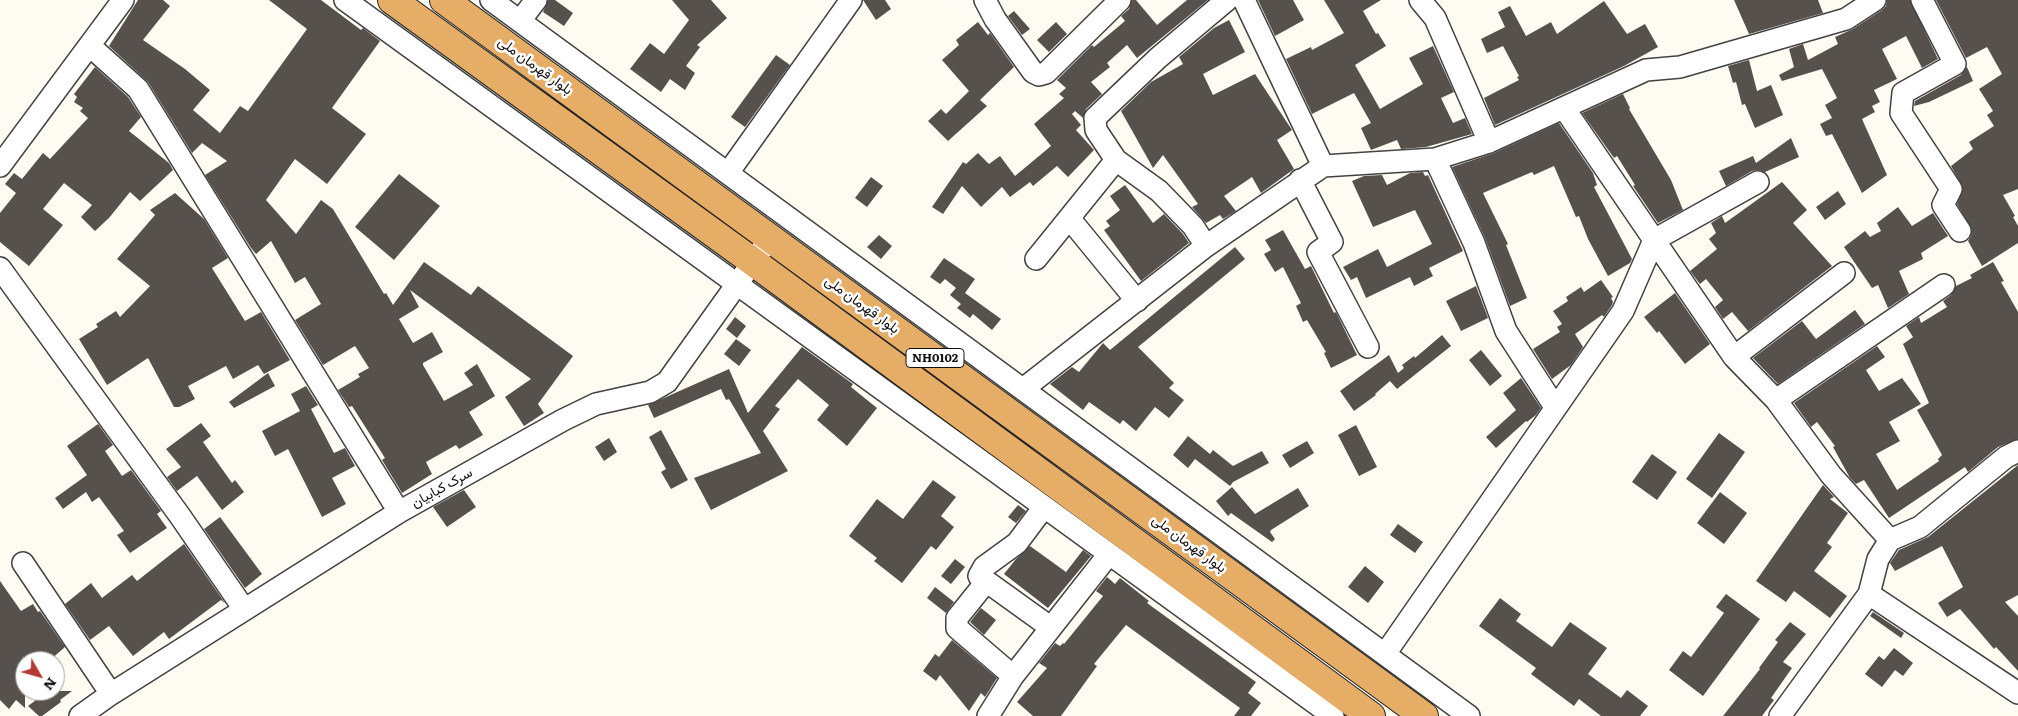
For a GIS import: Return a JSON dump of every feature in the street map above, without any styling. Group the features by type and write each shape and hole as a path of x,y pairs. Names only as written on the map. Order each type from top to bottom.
{"highway":[{"name":"NH0102","path":"392,0 752,261 1371,716"},
{"name":"بلوار قهرمان ملی","path":"444,0 1424,716"}],"street":[{"path":"0,166 123,0"},
{"path":"345,0 1333,716"},
{"path":"491,0 1470,716"},
{"path":"520,21 536,0"},
{"path":"728,173 851,0"},
{"path":"985,0 995,20 1033,72 1038,75 1046,73 1120,0"},
{"path":"1206,246 1192,226 1159,191 1116,160 1096,130 1096,118 1158,58 1227,0"},
{"path":"1244,0 1323,166"},
{"path":"1420,0 1435,18 1489,142"},
{"path":"1023,389 1206,246 1323,166 1435,159 1489,142 1646,70 1680,67 1846,19 1875,0"},
{"path":"1922,0 1955,64 1902,93 1901,113 1951,189 1943,205 1960,231"},
{"path":"90,46 138,89 399,512"},
{"path":"1564,108 1734,357 1776,400 1831,475 1890,540"},
{"path":"1435,159 1474,243 1506,331 1555,407"},
{"path":"1036,259 1116,160"},
{"path":"1300,180 1332,242 1318,252 1368,347"},
{"path":"1385,654 1623,311 1654,240 1758,182"},
{"path":"1069,218 1137,301"},
{"name":"سرک کبابیان","path":"80,716 111,694 399,512 563,420 596,404 650,392 667,382 770,238"},
{"path":"0,268 180,516 244,609"},
{"path":"1734,357 1844,273"},
{"path":"1776,400 1944,285"},
{"path":"1780,716 1870,594 1878,559 1890,540 1920,528 2006,457 2018,451"},
{"path":"1044,507 1017,543 980,572 979,576 1050,627"},
{"path":"988,716 1013,676 1109,554"},
{"path":"23,564 111,694"},
{"path":"986,582 957,618 957,628 1013,676"},
{"path":"1870,594 2018,694"}],"building":[{"path":"138,0 163,0 170,6 143,40 185,69 210,90 193,110 220,133 240,106 248,111 307,29 269,0 321,0 361,30 363,28 380,41 332,108 366,134 327,184 295,159 266,200 296,234 321,200 333,209 384,294 386,293 393,305 424,262 471,295 478,286 573,356 538,404 544,413 524,426 505,397 531,379 410,290 419,307 399,319 413,343 432,332 443,352 423,363 423,365 444,401 473,385 464,373 477,364 495,396 469,412 483,435 459,449 456,445 426,462 432,474 402,493 382,460 385,458 352,406 349,407 338,390 360,377 358,374 369,368 355,346 323,365 295,320 321,304 305,277 295,283 271,241 256,254 205,175 227,161 202,143 192,153 148,82 109,46"},
{"path":"548,0 555,0 573,13 564,26 543,12"},
{"path":"672,0 711,0 727,18 697,45 700,47 686,66 695,73 685,90 670,79 661,92 630,69 650,43 664,54 689,20"},
{"path":"863,0 885,0 891,9 876,20"},
{"path":"1132,0 1136,0 1157,25 1187,0 1208,0 1137,58 1127,45 1107,63 1110,67 1091,82 1102,94 1086,109 1083,118 1075,111 1072,114 1081,125 1076,130 1094,150 1068,177 1057,166 1033,186 1030,182 1010,197 1002,187 981,207 962,186 943,214 932,207 963,162 966,164 978,153 989,164 1000,156 1015,176 1051,146 1034,124 1064,98 1059,94 1066,88 1057,80 1092,45 1094,47 1125,21 1121,16 1129,9"},
{"path":"1258,0 1293,0 1304,20 1275,36"},
{"path":"1324,0 1381,0 1363,11 1376,34 1378,33 1386,46 1355,65 1380,109 1423,84 1409,58 1433,46 1454,92 1441,98 1453,123 1465,118 1472,134 1426,147 1401,149 1397,140 1371,150 1361,128 1371,123 1354,93 1312,114 1286,59 1311,47 1312,50 1344,33"},
{"path":"1734,0 1818,0 1823,13 1749,34"},
{"path":"1887,0 1910,0 1938,59 1922,68 1906,36 1882,49 1897,79 1874,90 1880,102 1872,106 1875,112 1862,119 1887,175 1862,193 1832,134 1826,136 1820,124 1832,118 1825,105 1837,98 1822,69 1782,81 1779,75 1794,67 1789,49 1803,44 1808,60 1838,44 1835,37 1853,29 1882,10 1886,6"},
{"path":"1936,0 2018,0 2018,189 2003,195 2015,216 2013,217 2018,226 2018,243 1982,266 1968,241 1972,230 1957,204 1963,188 1951,166 1973,149 1969,142 1994,126 1987,115 1993,111 1979,89 2002,74 1987,47 1966,58"},
{"path":"1604,1 1627,34 1645,24 1658,47 1624,66 1495,125 1484,98 1519,80 1517,77 1519,76 1503,46 1487,53 1481,39 1505,27 1498,12 1510,6 1526,36 1551,22 1557,34"},
{"path":"1014,11 1030,29 1022,35 1008,16"},
{"path":"1229,20 1245,52 1203,74 1213,95 1255,74 1292,130 1277,140 1294,169 1261,193 1252,177 1224,196 1236,211 1223,219 1220,215 1206,223 1192,207 1198,204 1163,155 1153,168 1121,111 1151,82 1183,64 1179,57 1214,28"},
{"path":"978,22 988,35 990,33 1014,67 980,100 987,106 948,141 928,121 941,109 946,114 969,91 942,60 959,45 956,40"},
{"path":"1056,22 1067,34 1049,52 1037,40"},
{"path":"776,55 790,65 745,127 731,117"},
{"path":"1749,60 1757,91 1771,85 1783,115 1755,128 1745,104 1742,105 1736,82 1733,83 1728,66"},
{"path":"95,67 128,97 141,117 129,131 169,163 173,170 140,201 130,192 109,218 95,231 81,217 92,205 64,183 43,209 63,225 29,266 0,242 0,213 16,193 5,184 14,173 22,179 43,153 50,159 88,118 80,111 83,108 74,102 77,97 74,94"},
{"path":"1967,67 1973,81 1929,102 1914,106 1915,101 1961,75"},
{"path":"1623,94 1629,109 1671,180 1683,210 1658,223 1633,186 1635,185 1617,156 1614,158 1582,113"},
{"path":"1559,123 1593,173 1597,185 1594,187 1632,259 1630,263 1608,276 1588,239 1579,216 1576,217 1554,166 1534,175 1532,172 1483,193 1508,244 1506,245 1527,298 1510,306 1485,238 1452,167 1494,153"},
{"path":"1791,138 1799,157 1765,172 1759,170 1752,171 1726,186 1719,171 1753,156 1756,163"},
{"path":"1423,172 1425,176 1428,175 1463,251 1429,268 1433,276 1414,286 1410,277 1366,298 1357,277 1351,280 1343,267 1378,249 1387,267 1432,244 1415,210 1373,227 1352,181 1364,176 1382,175 1387,185 1410,173"},
{"path":"399,174 440,206 394,260 355,227"},
{"path":"871,177 883,186 867,207 855,198"},
{"path":"1782,182 1807,210 1793,223 1832,266 1748,331 1732,312 1723,319 1715,307 1723,300 1706,279 1700,284 1690,271 1717,249 1709,239 1716,233 1711,223 1722,216 1725,223"},
{"path":"1125,185 1153,223 1164,214 1189,243 1141,281 1104,230 1110,226 1106,221 1120,210 1110,196"},
{"path":"1838,191 1846,204 1825,220 1816,207"},
{"path":"175,193 204,219 228,258 212,268 245,321 261,312 290,360 264,374 258,365 233,379 226,366 188,386 195,399 179,407 174,407 148,358 107,385 79,339 98,327 96,324 116,311 120,317 150,286 117,259 155,215 150,210"},
{"path":"1898,207 1912,226 1933,213 1948,236 1921,253 1923,259 1899,271 1909,294 1888,308 1878,285 1872,288 1844,247 1865,231 1870,237 1881,231 1877,223"},
{"path":"1283,230 1305,269 1311,266 1357,355 1331,368 1324,353 1326,352 1307,320 1303,322 1296,306 1301,303 1283,267 1275,272 1264,254 1271,250 1265,240"},
{"path":"879,235 892,246 881,259 867,247"},
{"path":"1235,247 1245,259 1138,347 1174,383 1169,388 1184,400 1169,418 1155,407 1136,431 1123,420 1120,424 1089,402 1083,410 1050,384 1072,367 1079,372 1103,343 1110,350"},
{"path":"944,258 975,279 965,293 1001,319 992,330 973,314 970,318 957,308 961,304 950,295 956,288 945,279 940,284 930,277"},
{"path":"1993,262 2004,281 2001,282 2018,312 2018,439 1998,447 1968,472 1965,467 1889,518 1864,480 1856,484 1850,478 1833,447 1835,446 1817,422 1811,427 1794,403 1877,346 1885,357 1866,370 1879,391 1902,378 1921,404 1889,422 1900,441 1876,454 1897,490 1939,461 1938,459 1942,455 1917,410 1929,403 1903,344 1913,337 1906,326 1919,317 1921,323 1947,307 1943,301 1951,295 1956,286 1972,278 1970,275"},
{"path":"1601,280 1613,297 1611,298 1612,305 1604,317 1602,315 1575,334 1583,347 1571,365 1552,379 1533,349 1560,332 1557,327 1562,324 1553,311 1568,301 1566,297 1581,287 1584,292"},
{"path":"1476,286 1488,318 1461,331 1446,301"},
{"path":"1675,293 1710,344 1685,364 1659,331 1657,333 1644,317"},
{"path":"1855,310 1865,324 1778,384 1753,358 1802,321 1816,339"},
{"path":"735,317 746,326 737,338 726,329"},
{"path":"1442,335 1451,346 1397,389 1390,381 1376,395 1354,411 1340,391 1389,355 1398,373 1404,368 1402,365 1414,356 1415,358"},
{"path":"736,339 751,350 739,366 724,354"},
{"path":"802,347 853,384 851,387 877,408 847,446 817,420 829,405 798,379 775,406 780,409 763,431 788,471 711,510 694,478 761,453 729,399 726,400 721,389 654,418 648,405 729,369 748,413"},
{"path":"1481,350 1502,376 1490,386 1469,360"},
{"path":"268,373 275,386 234,408 229,402"},
{"path":"1521,378 1541,408 1536,415 1526,421 1496,448 1486,437 1516,410 1503,393"},
{"path":"306,386 318,405 311,409 334,453 345,448 355,466 332,478 346,504 322,517 288,449 275,456 262,431 300,411 291,394"},
{"path":"201,423 211,436 203,442 232,483 235,480 244,492 222,510 197,476 177,491 167,477 181,467 166,449"},
{"path":"98,424 113,445 105,451 122,476 131,470 161,511 157,514 167,528 130,553 117,535 124,531 99,497 92,502 86,492 63,509 55,498 87,475 67,446"},
{"path":"1356,425 1377,467 1359,476 1338,435"},
{"path":"661,430 688,480 671,489 661,472 666,469 649,437"},
{"path":"1719,433 1745,452 1712,498 1686,479"},
{"path":"1188,436 1210,454 1213,450 1233,466 1262,451 1269,463 1233,482 1230,486 1195,459 1188,468 1173,455"},
{"path":"609,438 617,452 604,461 595,447"},
{"path":"1307,441 1314,453 1290,468 1282,455"},
{"path":"1652,454 1677,472 1657,500 1632,482"},
{"path":"2018,465 2018,595 2005,602 2018,616 2018,671 1996,647 1994,649 1960,609 1947,617 1938,603 1963,587 1942,546 1895,571 1890,563 1899,550 1928,537"},
{"path":"933,480 956,497 941,516 954,527 936,550 931,546 902,583 874,561 877,558 849,536 877,499 903,519"},
{"path":"1823,485 1834,497 1830,499 1848,513 1827,543 1832,547 1814,571 1847,596 1830,618 1794,591 1786,602 1756,581"},
{"path":"1232,487 1255,514 1298,488 1309,506 1271,530 1270,532 1275,539 1272,542 1231,513 1228,516 1216,501"},
{"path":"464,490 476,507 447,527 433,507"},
{"path":"1720,492 1747,513 1724,544 1697,523"},
{"path":"1018,505 1026,511 1016,523 1008,517"},
{"path":"220,517 262,574 245,588 204,529"},
{"path":"1398,524 1423,542 1415,553 1390,535"},
{"path":"184,544 225,603 221,600 169,639 164,632 133,656 109,626 90,640 65,604 91,583 102,598 132,575 137,581"},
{"path":"1030,546 1066,572 1083,550 1091,556 1048,608 1004,574"},
{"path":"955,559 965,567 951,584 941,576"},
{"path":"1365,566 1384,582 1368,603 1348,587"},
{"path":"1107,577 1115,584 1120,578 1149,601 1147,603 1256,682 1248,693 1261,703 1251,716 1234,716 1240,708 1126,625 1094,664 1097,666 1061,716 1033,716 1017,702 1047,668 1039,663 1055,643 1060,646 1064,644 1103,596 1096,591"},
{"path":"0,581 21,611 33,604 38,612 40,611 65,647 60,651 15,651 15,701 9,709 0,700"},
{"path":"935,587 954,602 946,613 927,598"},
{"path":"1726,594 1760,619 1703,696 1669,670 1683,651 1691,657 1724,613 1716,607"},
{"path":"1500,598 1521,614 1516,621 1552,647 1570,622 1607,648 1588,674 1621,698 1627,690 1648,706 1640,716 1601,716 1579,699 1574,706 1531,674 1536,668 1479,626"},
{"path":"981,608 996,620 984,635 970,622"},
{"path":"1873,612 1904,633 1901,638 1870,616"},
{"path":"1790,622 1806,634 1783,662 1792,668 1771,698 1774,700 1762,716 1723,716 1760,669 1778,642 1775,640"},
{"path":"952,640 997,678 985,697 981,693 969,711 940,675 936,681 923,671 935,654 939,657"},
{"path":"1894,648 1913,663 1903,676 1895,670 1882,687 1865,674 1879,656 1884,660"},
{"path":"65,691 72,691 65,696"},
{"path":"17,701 25,701 25,708"},
{"path":"35,701 61,702 42,716 39,716 28,706"}]}
